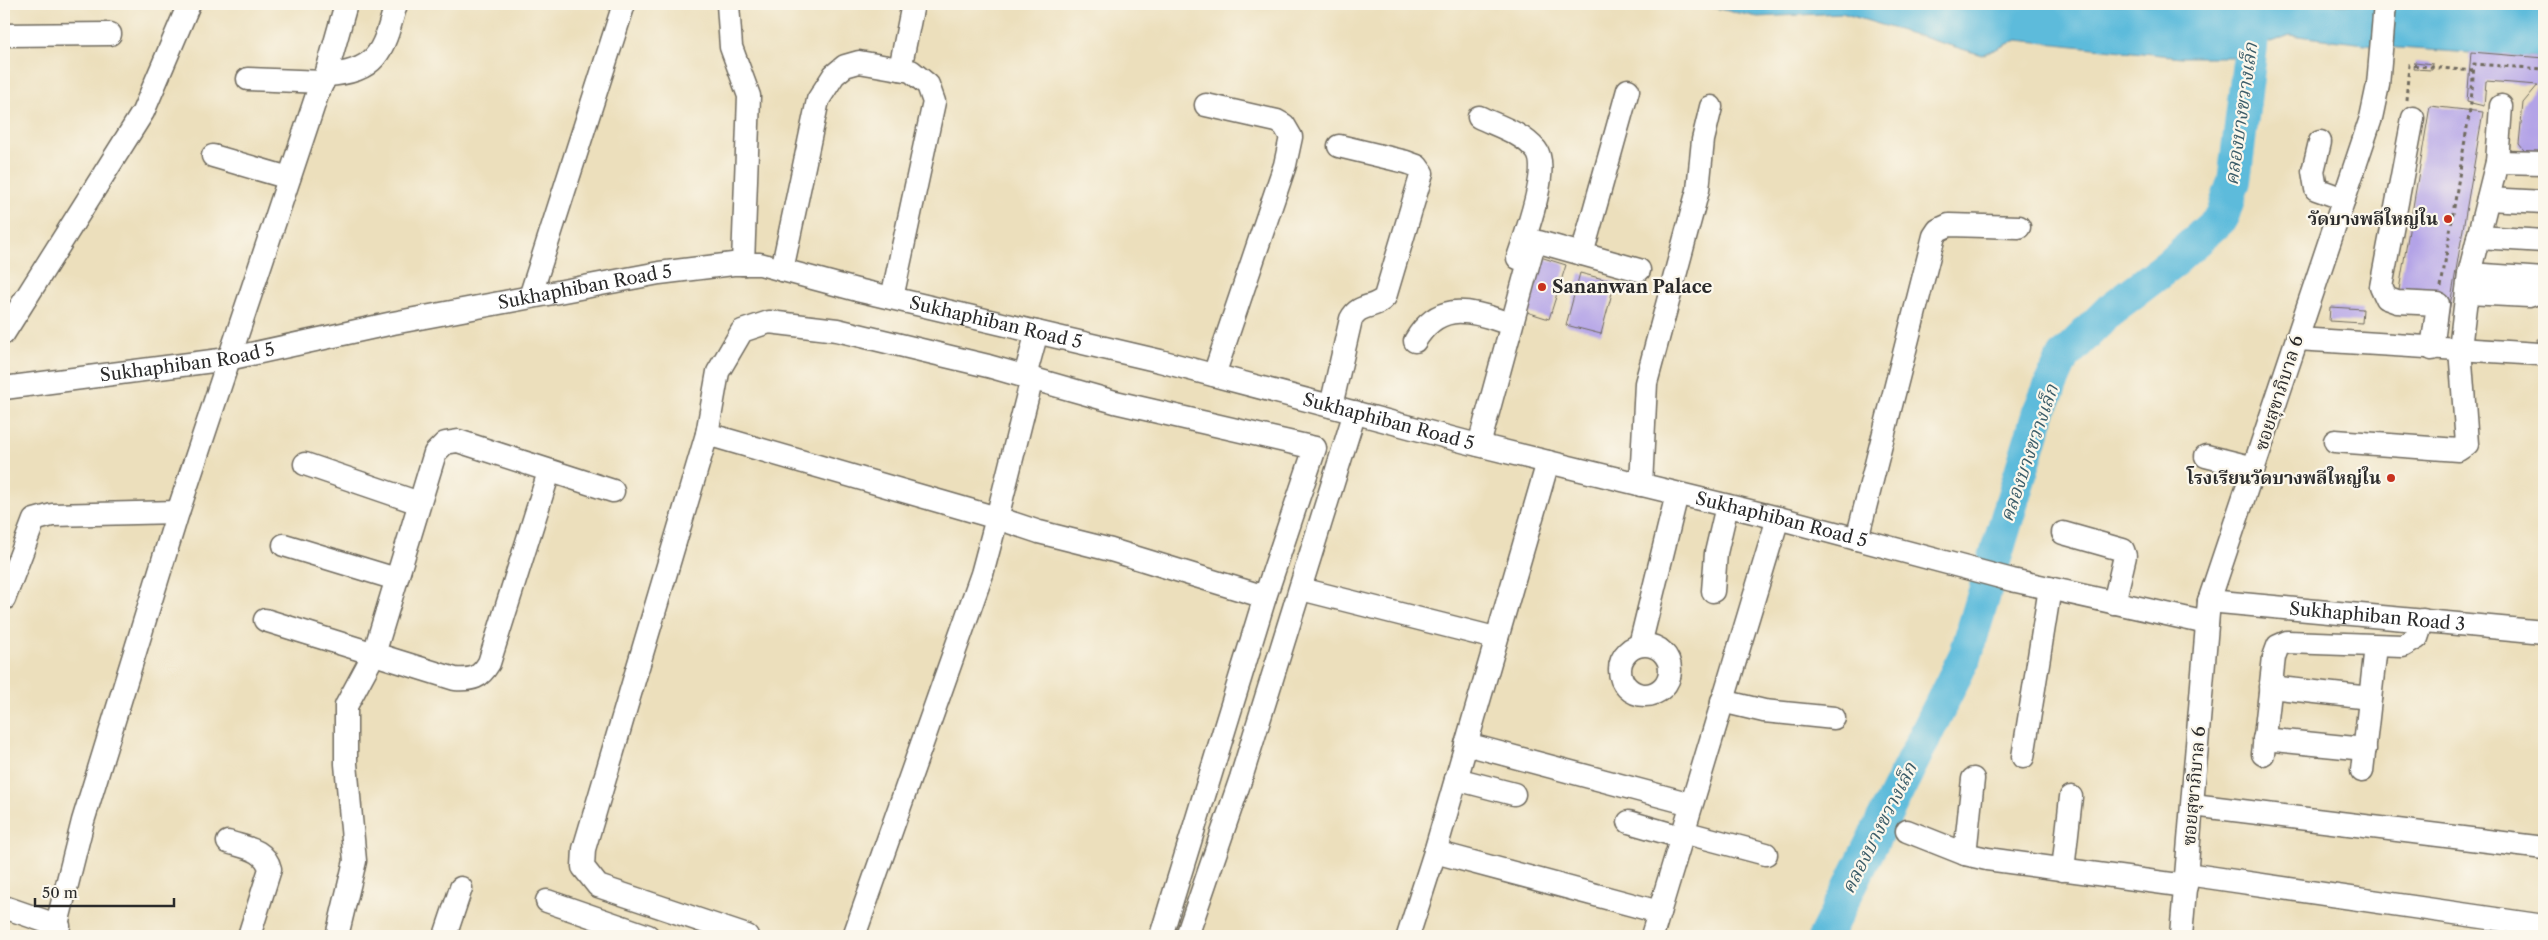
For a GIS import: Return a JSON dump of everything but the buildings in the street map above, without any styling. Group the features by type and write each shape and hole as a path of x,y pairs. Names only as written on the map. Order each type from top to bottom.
{"street":[{"path":"4,333 142,112 190,4"},
{"path":"4,907 56,931 83,821 178,512 289,178 324,79 346,4"},
{"path":"248,79 324,79 367,67 386,40 396,4"},
{"path":"530,297 624,4"},
{"path":"728,4 731,46 749,96 743,264"},
{"path":"900,69 913,4"},
{"name":"ซอยสุขาภิบาล 6","path":"2180,936 2193,805 2209,601 2371,118 2378,85 2385,4"},
{"path":"4,35 110,34"},
{"path":"782,270 818,100 834,75 845,66 859,62 911,71 928,85 934,102 892,298"},
{"path":"1582,254 1628,90"},
{"path":"1206,105 1278,121 1284,125 1291,137 1287,156 1214,375"},
{"path":"2335,442 2458,450 2464,448 2466,444 2460,348 2468,284 2497,162 2501,106"},
{"path":"1640,485 1646,383 1698,190 1703,140 1711,107"},
{"path":"2409,110 2381,287 2386,298 2397,302 2438,304 2432,348"},
{"path":"1473,443 1501,321 1535,201 1542,159 1537,150 1516,133 1479,117"},
{"path":"2320,142 2313,171 2316,189 2344,199"},
{"path":"1331,406 1351,318 1355,311 1380,303 1385,297 1422,173 1417,166 1406,162 1339,146"},
{"path":"213,156 289,178"},
{"path":"2497,162 2544,163"},
{"path":"2488,199 2544,202"},
{"path":"1857,539 1934,236 1938,230 1950,225 2020,227"},
{"path":"2478,237 2544,241"},
{"path":"1473,443 1535,242 1639,270"},
{"name":"Sukhaphiban Road 5","path":"4,388 228,359 393,323 659,272 760,264 892,298 1214,375 1473,443 1778,518 2012,580 2207,623"},
{"path":"2468,284 2544,280"},
{"path":"2468,284 2529,296 2537,294 2544,286"},
{"path":"1415,340 1423,328 1437,316 1452,312 1479,313 1501,321"},
{"path":"746,936 598,886 583,867 584,849 707,434 718,372 742,331 769,322 837,330 1028,377 1115,402 1315,448 1265,597 1161,936"},
{"path":"854,936 982,574 997,518 1037,332"},
{"path":"2297,339 2539,354"},
{"path":"1187,936 1242,778 1355,412"},
{"path":"707,434 997,518 1039,532 1111,550 1265,597"},
{"path":"336,936 355,861 346,764 346,706 374,654 435,453 445,443 458,441 549,472 614,491"},
{"path":"2206,456 2254,468"},
{"path":"1408,936 1435,852 1495,638 1548,462"},
{"path":"305,464 420,503"},
{"path":"265,620 455,679 471,680 481,676 489,662 549,472"},
{"path":"1640,646 1677,494"},
{"path":"1713,591 1716,553 1727,506"},
{"path":"4,599 34,520 52,515 178,512"},
{"path":"1652,936 1778,518"},
{"path":"2063,533 2123,550 2125,556 2114,603"},
{"path":"284,544 396,579"},
{"path":"2023,757 2050,588"},
{"path":"1305,590 1495,638"},
{"name":"Sukhaphiban Road 3","path":"2209,601 2544,632"},
{"path":"2366,749 2264,746 2274,657 2278,646 2287,642 2403,646 2418,638 2423,620"},
{"path":"2362,771 2366,749 2376,646"},
{"path":"2270,687 2370,698"},
{"path":"1722,701 1764,711 1834,718"},
{"path":"1466,744 1691,804"},
{"path":"1456,779 1514,794"},
{"path":"1965,854 1973,779"},
{"path":"2063,870 2071,797"},
{"path":"2193,805 2544,848"},
{"path":"1629,822 1766,854"},
{"path":"1907,831 1965,854 2063,870 2186,880 2544,926"},
{"path":"228,842 259,852 268,859 270,869 248,936"},
{"path":"1435,852 1659,912"},
{"path":"445,936 461,888"},
{"path":"547,901 648,936"}],"path":[{"path":"2438,304 2471,103 2474,64 2544,69"},
{"path":"2409,110 2406,85 2409,65 2473,70"}],"water":[{"path":"1694,4 2544,4 2544,58 2399,48 2290,35 2230,57 2181,57 2017,40 1982,55 1842,13 1758,17"}],"waterway":[{"name":"คลองบางขวางเล็ก","path":"1825,936 1966,654 2039,412 2063,357 2111,309 2168,266 2222,217 2234,181 2252,38 2252,8"}],"place":[{"name":"วัดบางพลีใหญ่ใน","path":"2448,219"},
{"name":"Sananwan Palace","path":"1542,287"},
{"name":"โรงเรียนวัดบางพลีใหญ่ใน","path":"2391,478"}]}
